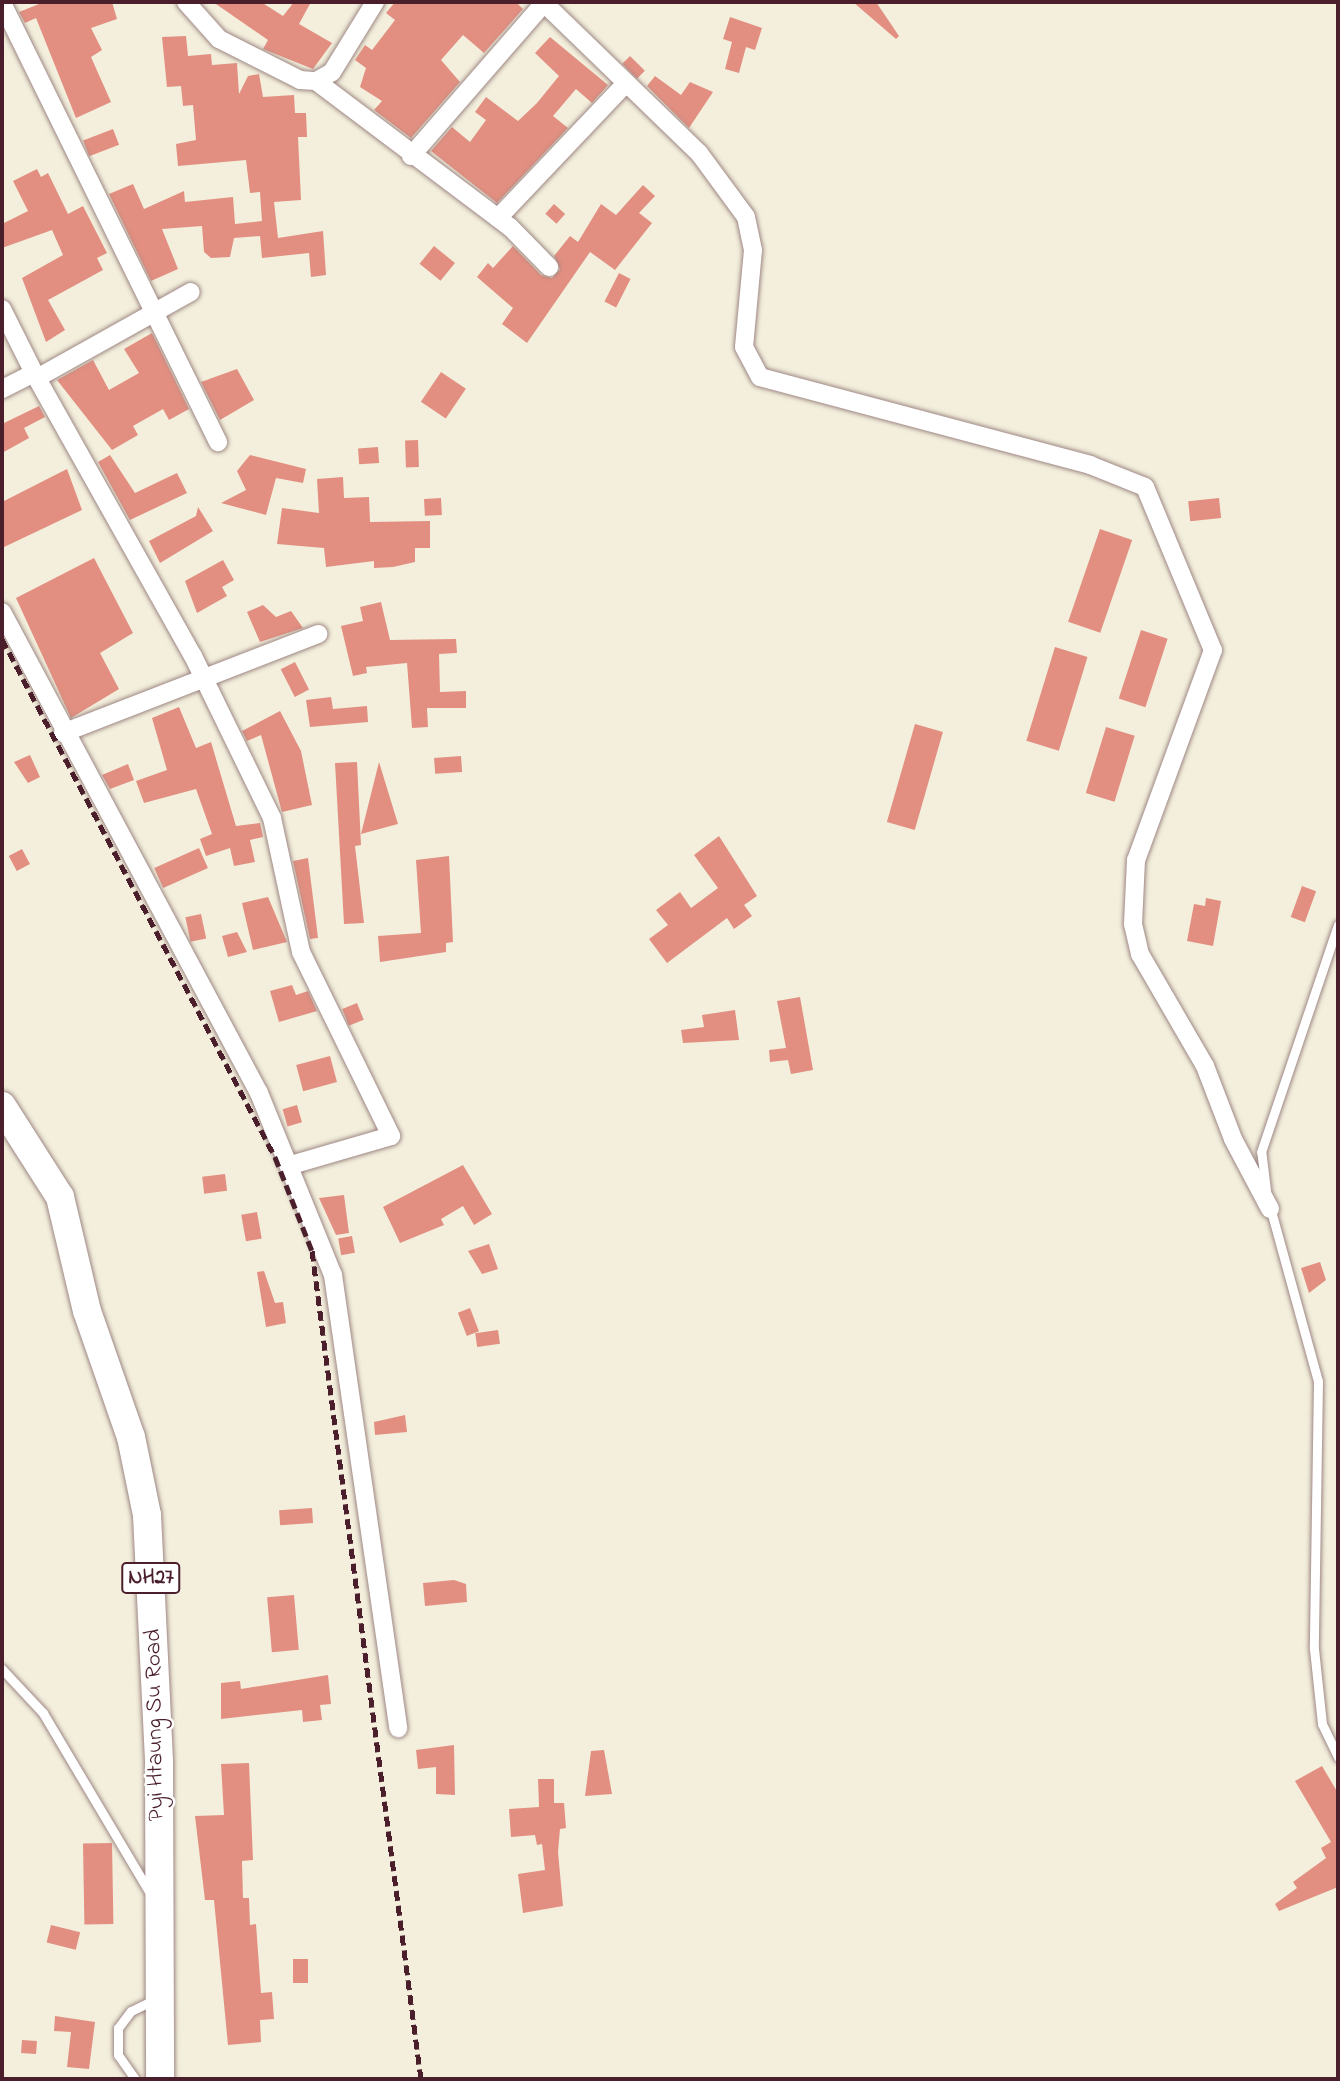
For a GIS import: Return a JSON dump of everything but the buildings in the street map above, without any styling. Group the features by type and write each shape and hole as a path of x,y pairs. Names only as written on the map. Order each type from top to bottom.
{"highway":[{"name":"Pyi Htaung Su Road","path":"2,1106 60,1197 88,1311 131,1437 147,1515 163,1996 160,2079"}],"street":[{"path":"186,2 219,39 300,80 316,81 332,72 375,2"},
{"path":"411,156 543,2 699,153 746,217 753,250 744,347 761,377 1090,465 1145,487 1213,650 1136,860 1133,924 1140,954 1205,1066 1233,1139 1270,1209"},
{"path":"7,6 152,313 218,442"},
{"path":"316,81 411,156 498,218 549,267"},
{"path":"498,218 626,83"},
{"path":"2,389 36,375 191,292"},
{"path":"2,309 201,675 272,818 301,952 391,1136 291,1165"},
{"path":"2,612 63,733 259,1093 291,1165 333,1275 398,1727"},
{"path":"63,733 201,675 318,634"}],"lane":[{"path":"1338,925 1261,1152 1270,1209 1318,1381 1314,1649 1322,1724 1338,1757"},
{"path":"2,1669 43,1713 102,1822 158,1905"},
{"path":"135,2079 118,2055 118,2028 131,2011 163,1996"}],"railway":[{"path":"2,639 275,1157 312,1251 421,2079"}]}
